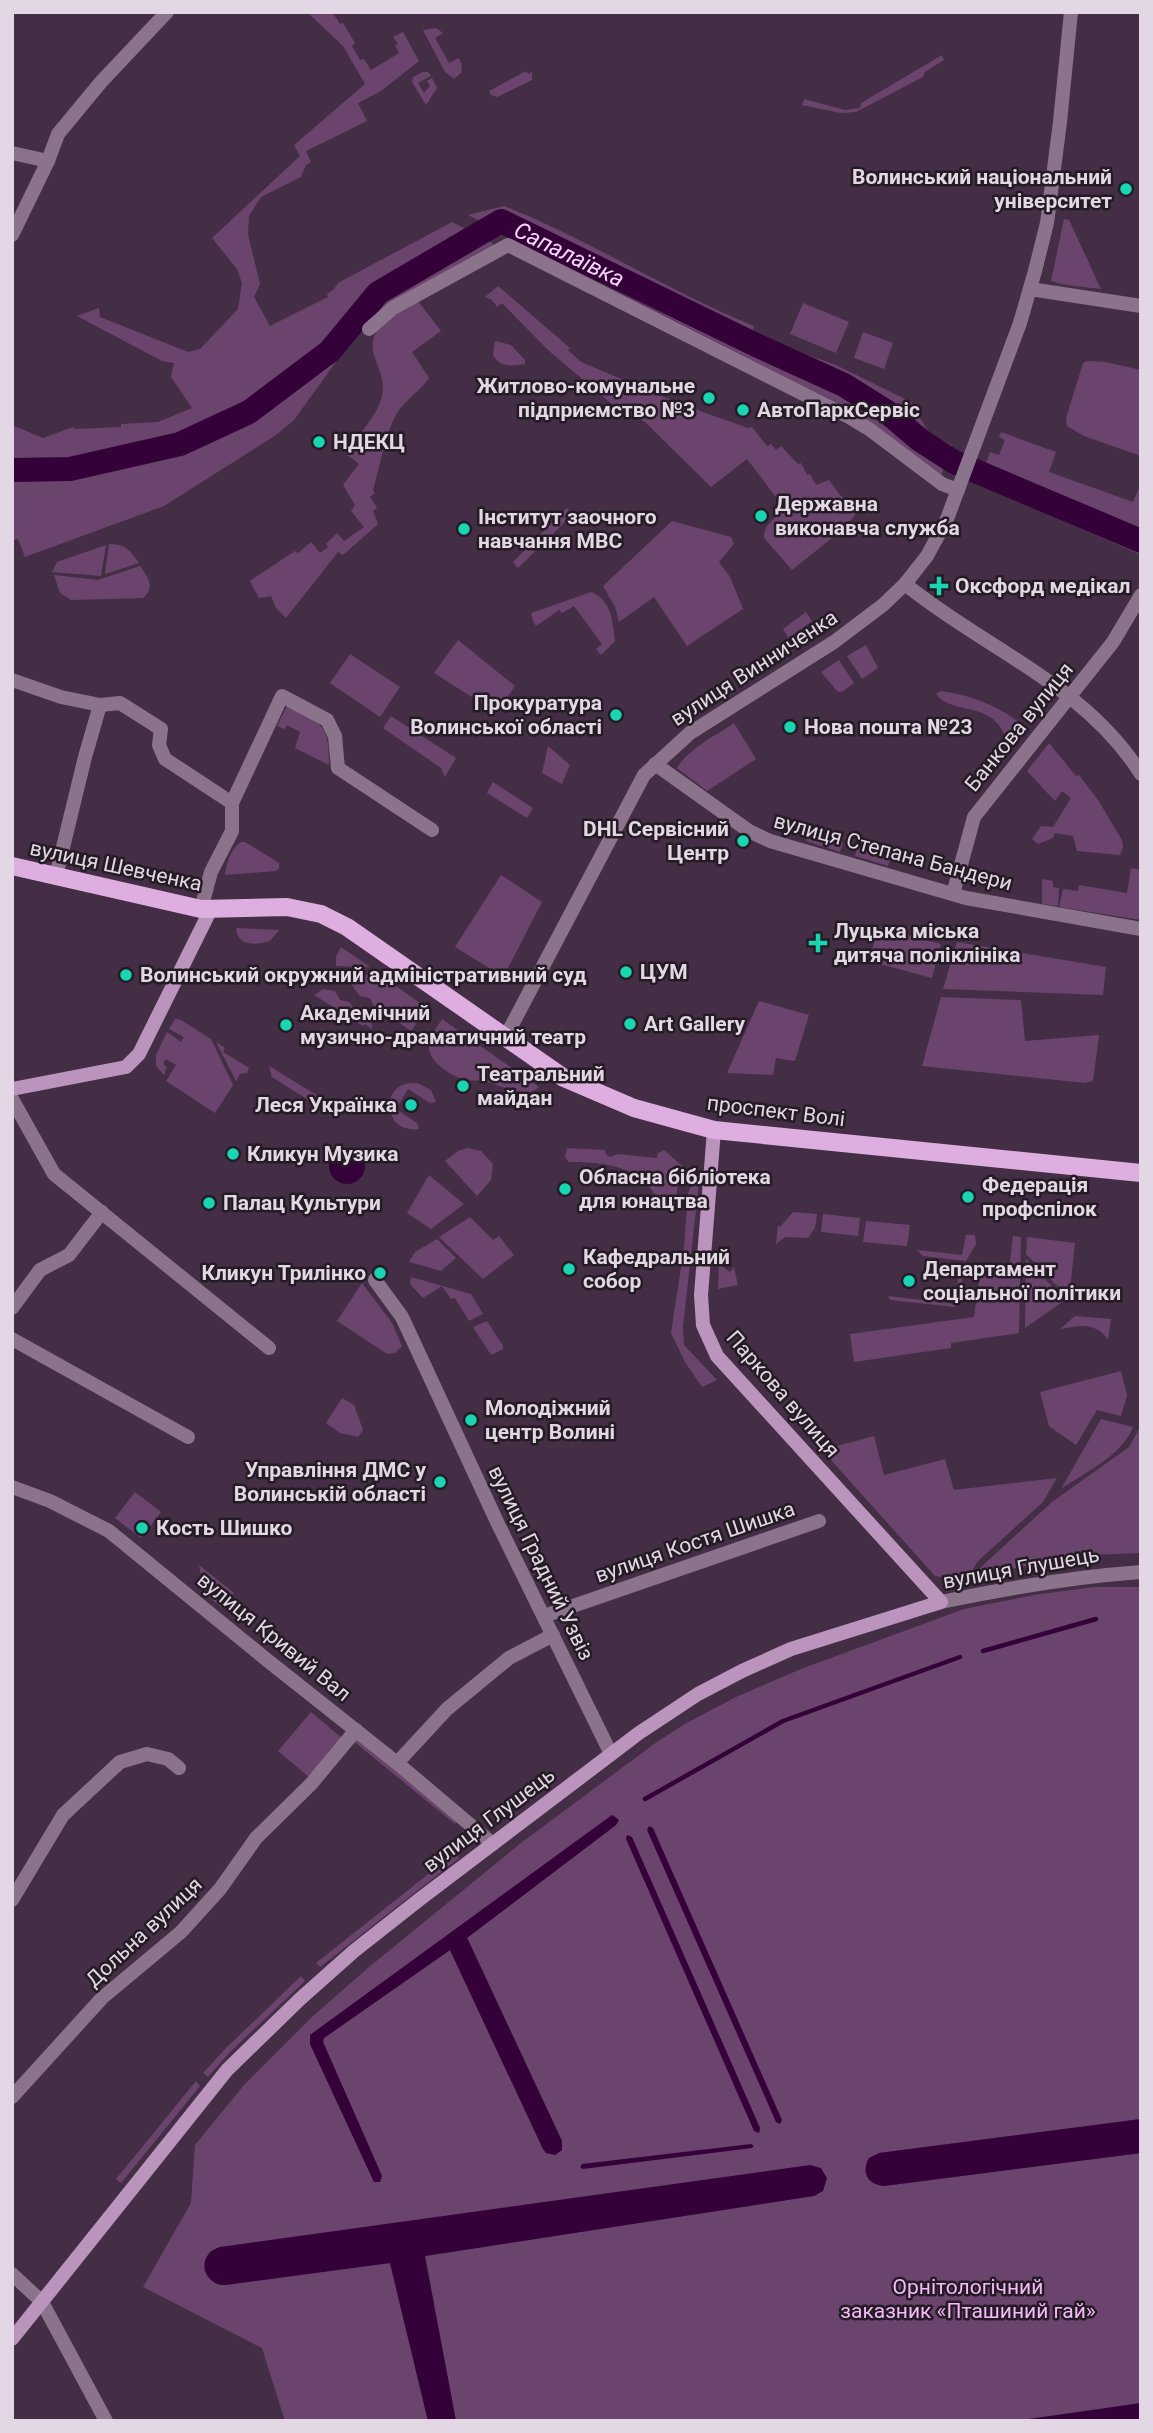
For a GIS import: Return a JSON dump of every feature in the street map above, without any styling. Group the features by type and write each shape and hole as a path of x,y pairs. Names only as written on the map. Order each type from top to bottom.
{"main road":[{"name":"вулиця Шевченка","path":"12,866 206,909"},
{"name":"проспект Волі","path":"206,909 287,907 321,914 347,927 564,1078 634,1108 714,1129 1141,1173"},
{"path":"12,1089 126,1067 139,1054 206,909"},
{"name":"Паркова вулиця","path":"714,1129 701,1295 703,1325 707,1338 717,1356 941,1602"},
{"name":"вулиця Глушець","path":"12,2339 236,2061 354,1951 676,1707 742,1671 791,1649 941,1602"}],"street":[{"path":"12,235 64,125 167,12"},
{"name":"вулиця Винниченка","path":"505,1038 644,775 690,733 860,624 905,584 939,536 1020,323 1047,223 1071,12"},
{"path":"12,153 48,161"},
{"path":"369,329 393,308 508,245 849,417 942,484 960,484"},
{"path":"1030,289 1141,306"},
{"path":"905,584 1071,697 1125,749 1141,774"},
{"name":"Банкова вулиця","path":"953,894 974,817 1113,642 1141,595"},
{"path":"12,680 61,697 100,705 120,703 158,725 161,729 161,753 165,759 233,803"},
{"path":"206,909 211,872 232,831 233,803 282,696 327,720 335,736 338,768 432,830"},
{"path":"56,876 100,705"},
{"name":"вулиця Степана Бандери","path":"655,764 758,836 784,846 953,894 1141,929"},
{"path":"12,1099 48,1168 269,1348"},
{"path":"12,1308 40,1270 69,1255 102,1212"},
{"name":"вулиця Градний Узвіз","path":"375,1280 402,1317 490,1509 611,1754"},
{"path":"12,1339 188,1437"},
{"name":"вулиця Кривий Вал","path":"12,1488 50,1501 109,1531 397,1763 493,1844"},
{"name":"вулиця Костя Шишка","path":"544,1616 819,1521"},
{"name":"вулиця Глушець","path":"941,1602 1032,1584 1094,1575 1141,1572"},
{"path":"397,1763 447,1709 509,1658 553,1635"},
{"name":"Дольна вулиця","path":"12,2097 103,1998 189,1923 220,1889 256,1839 311,1784 356,1730"},
{"path":"12,1900 63,1815 120,1762 147,1754 168,1759 179,1768"},
{"path":"12,2274 42,2302 106,2421"}],"green space":[{"path":"307,12 332,12 340,24 343,23 355,43 352,46 360,60 364,59 371,70 399,53 395,46 398,44 393,37 403,32 419,61 381,91 358,103 367,121 306,151 311,162 306,165 301,177 261,197 249,216 248,234 260,284 254,297 270,326 328,297 327,294 338,283 452,222 493,243 493,246 490,251 364,323 294,420 276,435 164,506 25,557 18,539 12,540 12,425 43,438 73,427 121,427 121,424 158,422 192,408 171,377 174,363 162,361 77,316 99,308 100,317 188,352 200,349 238,309 242,283 237,269 212,238 300,156 294,145 365,84 343,46"},
{"path":"436,28 443,33 435,38 449,63 459,58 462,66 461,73 454,79 445,72 423,30"},
{"path":"942,55 944,60 925,72 923,77 856,112 841,113 802,105 804,99 845,110 860,108 861,103"},
{"path":"526,71 528,74 532,72 532,80 497,97 491,95 489,91"},
{"path":"428,72 431,76 418,83 424,93 430,86 427,81 432,78 437,88 426,105 412,82 413,77"},
{"path":"504,206 536,219 754,326 752,334 758,338 836,365 911,402 930,435 952,445 941,476 862,416 468,215"},
{"path":"1064,219 1069,220 1101,289 1051,281"},
{"path":"498,286 570,348 568,350 581,362 683,405 748,428 752,427 767,446 771,444 776,450 781,446 798,464 801,463 816,485 829,480 840,495 856,507 857,512 847,526 792,570 764,538 768,525 785,509 747,459 711,487 645,422 620,411 548,350 502,303 497,307 492,300 485,297"},
{"path":"417,300 441,331 412,352 429,378 399,410 390,427 373,490 375,493 370,497 377,508 373,511 378,524 343,555 338,552 286,618 276,608 271,596 259,598 250,581 295,551 298,553 311,542 320,553 328,547 326,544 337,533 344,541 364,527 351,511 355,505 343,485 359,464 345,453 369,422 382,396 382,379 374,355 374,337 385,322"},
{"path":"803,303 849,322 836,353 790,334"},
{"path":"863,332 893,343 884,369 854,358"},
{"path":"495,341 511,345 525,360 525,364 499,362 493,355"},
{"path":"1087,361 1141,370 1141,456 1084,436 1067,426 1066,418 1083,363"},
{"path":"1001,432 1056,452 1049,472 1133,502 1141,483 1141,555 978,484 990,452 999,455 1005,440 999,437"},
{"path":"567,508 569,518 518,568 513,562"},
{"path":"672,521 731,537 734,544 719,562 730,577 743,609 687,646 654,597 619,622 615,607 603,586"},
{"path":"109,544 127,549 139,563 105,574"},
{"path":"106,545 101,576 52,572 57,562"},
{"path":"140,566 150,586 143,598 71,600 60,593 54,575 98,580"},
{"path":"591,592 598,595 607,606 613,626 615,641 601,655 596,649 602,644 574,606 562,613 559,610 536,626 533,621 531,613"},
{"path":"806,612 812,621 788,638 783,629"},
{"path":"458,640 515,686 497,713 434,673"},
{"path":"866,645 878,668 862,679 847,656"},
{"path":"350,654 400,687 380,717 330,683"},
{"path":"839,660 854,683 842,692 837,691 821,672"},
{"path":"941,691 985,702 1024,726 1008,741 1000,726 990,717 949,704 936,694"},
{"path":"288,704 309,716 321,727 327,741 329,765 295,748 300,732 287,725 285,729 277,726"},
{"path":"391,716 456,758 445,777 441,768 383,728"},
{"path":"734,723 756,759 707,791 677,768 695,749"},
{"path":"1049,743 1098,800 1122,840 1120,855 1077,851 1073,836 1055,833 1053,838 1038,844 1032,839 1041,826 1053,827 1071,798 1062,791 1055,801 1027,771"},
{"path":"548,746 570,765 562,784 542,773"},
{"path":"493,782 533,808 527,818 487,793"},
{"path":"808,833 843,843 840,852 806,841"},
{"path":"241,842 279,863 279,869 225,875 234,848"},
{"path":"857,847 891,856 888,866 855,856"},
{"path":"1131,868 1141,870 1141,920 1059,907 1063,889 1078,891 1079,885 1127,893"},
{"path":"501,875 542,902 506,972 499,974 455,947"},
{"path":"1042,879 1053,881 1053,887 1059,888 1058,906 1042,904"},
{"path":"878,927 941,944 932,978 869,961"},
{"path":"236,929 279,930 270,941 254,944 240,939"},
{"path":"957,942 1106,967 1103,995 943,989"},
{"path":"341,947 370,967 336,966 336,957"},
{"path":"376,972 427,1008 411,1031 373,1005 370,998 360,996 351,984 343,983 338,973 365,975"},
{"path":"323,989 335,991 340,1000 349,1002 359,1013 369,1017 372,1029 314,995"},
{"path":"941,997 1021,1000 1025,1041 1099,1035 1093,1081 1085,1083 922,1066"},
{"path":"759,1001 809,1015 795,1061 776,1058 773,1075 727,1073"},
{"path":"175,1019 211,1039 233,1085 215,1113 166,1081 176,1065 166,1059 163,1064 167,1067 164,1075 156,1066 156,1055 167,1032 181,1042 184,1037 169,1029"},
{"path":"442,1019 539,1087 534,1091 520,1092 482,1081 465,1080 443,1069 434,1060 429,1049 431,1037"},
{"path":"216,1042 225,1048 223,1052 249,1068 247,1073 240,1074 236,1081"},
{"path":"269,1066 333,1105 329,1113 272,1077"},
{"path":"417,1083 431,1090 436,1102 430,1103 408,1089 396,1109 417,1123 419,1129 413,1129 397,1123 391,1115 389,1102 399,1087"},
{"path":"468,1148 481,1151 493,1164 491,1180 477,1196 445,1161 458,1151"},
{"path":"567,1148 605,1150 610,1157 618,1154 657,1158 658,1153 664,1150 688,1171 678,1183 675,1204 668,1209 639,1177 621,1168 569,1162 565,1157"},
{"path":"429,1175 464,1204 431,1229 407,1213"},
{"path":"693,1182 699,1182 683,1327 684,1345 717,1380 702,1387 685,1362 671,1333 684,1248 688,1193"},
{"path":"793,1212 817,1214 815,1228 808,1238 785,1237 776,1244 778,1226"},
{"path":"823,1214 860,1218 858,1236 821,1232"},
{"path":"470,1217 493,1240 499,1236 514,1255 483,1279 439,1237"},
{"path":"866,1221 910,1225 907,1246 863,1242"},
{"path":"966,1235 975,1235 976,1244 966,1261 923,1256 917,1250 962,1255"},
{"path":"1013,1236 1021,1237 1019,1333 951,1343 951,1348 854,1362 850,1334 974,1317 981,1267 1009,1270"},
{"path":"1027,1237 1075,1243 1069,1298 1026,1254"},
{"path":"437,1239 456,1258 441,1271 409,1262 415,1252"},
{"path":"726,1255 728,1258 722,1266 730,1272 734,1267 738,1285 718,1289 719,1258"},
{"path":"1026,1259 1065,1300 1025,1328"},
{"path":"959,1271 963,1271 962,1290 955,1307 890,1300 888,1296 955,1304"},
{"path":"411,1277 471,1294 483,1314 469,1321 455,1298 451,1299 442,1286 423,1298 410,1284"},
{"path":"362,1283 392,1323 402,1346 395,1353 387,1354 337,1321"},
{"path":"1075,1316 1111,1319 1108,1340 1098,1330 1087,1326 1060,1329"},
{"path":"487,1321 503,1346 503,1349 491,1355 473,1327"},
{"path":"1121,1371 1127,1395 1121,1416 1097,1410 1076,1445 1049,1426 1040,1392"},
{"path":"342,1398 354,1405 363,1430 358,1437 340,1433 326,1423"},
{"path":"1101,1419 1133,1427 1112,1455 1061,1489"},
{"path":"1139,1429 1141,1553 1090,1555 976,1575 982,1566 1052,1502 1129,1447"},
{"path":"874,1436 884,1475 945,1459 954,1490 1057,1478 1043,1502 977,1562 970,1577 951,1579 935,1576 822,1450"},
{"path":"135,1492 161,1512 141,1538 115,1518"},
{"path":"199,1565 234,1593 222,1608 204,1593"},
{"name":"Орнітологічний заказник «Пташиний гай»","path":"1094,1587 1141,1587 1141,2119 879,2153 868,2179 884,2186 1141,2153 1141,2403 1108,2408 1110,2421 456,2421 424,2256 819,2195 220,2247 209,2252 214,2283 220,2285 390,2263 428,2421 285,2421 262,2348 143,2287 191,2203 195,2145 244,2085 313,2016 369,1967 521,1843 654,1744 736,1697 801,1669 964,1609 1034,1595","holes":["613,1815 619,1820 616,1825 467,1937 562,2141 562,2150 543,2149 450,1950 324,2038 323,2042 382,2176 374,2182 310,2044 310,2035","630,1835 760,2128 760,2131"]},
{"path":"311,1712 343,1739 310,1778 278,1751"},
{"path":"355,1737 457,1821 455,1824 352,1740"},
{"path":"455,1853 459,1858 320,1967 316,1963"},
{"path":"301,1976 305,1981 229,2053 208,2077 203,2073 225,2049"},
{"path":"196,2081 200,2086 121,2183 116,2179"}],"shaded area":[{"path":"347,1148 360,1153 365,1166 360,1179 347,1184 334,1179 329,1166 334,1153"},
{"path":"612,1815 619,1820 616,1825 467,1938 562,2141 562,2150 555,2155 546,2153 543,2149 450,1950 324,2038 323,2042 382,2176 380,2182 374,2182 310,2044 310,2035"},
{"path":"649,1826 653,1828 782,2120 780,2124 776,2122 647,1830"},
{"path":"627,1835 632,1837 760,2128 759,2133 754,2131 626,1839"},
{"path":"1141,2119 1141,2153 884,2186 873,2183 866,2173 869,2158 879,2153"},
{"path":"751,2144 754,2146 752,2148 583,2169 580,2167 582,2164"},
{"path":"810,2165 821,2168 827,2178 823,2191 814,2196 425,2256 456,2421 428,2421 390,2263 226,2285 211,2280 205,2269 207,2256 220,2247"},
{"path":"1141,2403 1141,2421 1015,2421"}],"waterway":[{"name":"Сапалаївка","path":"12,470 70,469 180,444 249,412 330,351 378,293 501,221 844,385 887,412 920,440 954,462 1141,541"},
{"path":"983,1651 1096,1619"},
{"path":"645,1799 783,1721 960,1657"}],"place":[{"name":"Волинський національний університет","path":"1126,189"},
{"name":"Житлово-комунальне підприємство №3","path":"709,398"},
{"name":"АвтоПаркСервіс","path":"743,410"},
{"name":"НДЕКЦ","path":"319,442"},
{"name":"Державна виконавча служба","path":"761,516"},
{"name":"Інститут заочного навчання МВС","path":"464,529"},
{"name":"Оксфорд медікал","path":"939,586"},
{"name":"Прокуратура Волинської області","path":"616,715"},
{"name":"Нова пошта №23","path":"790,727"},
{"name":"DHL Сервісний Центр","path":"743,841"},
{"name":"Луцька міська дитяча поліклініка","path":"818,943"},
{"name":"ЦУМ","path":"626,972"},
{"name":"Волинський окружний адміністративний суд","path":"126,975"},
{"name":"Art Gallery","path":"630,1024"},
{"name":"Академічний музично-драматичний театр","path":"286,1025"},
{"name":"Театральний майдан","path":"463,1086"},
{"name":"Леся Українка","path":"411,1105"},
{"name":"Кликун Музика","path":"233,1154"},
{"name":"Обласна бібліотека для юнацтва","path":"565,1189"},
{"name":"Федерація профспілок","path":"968,1197"},
{"name":"Палац Культури","path":"209,1203"},
{"name":"Кафедральний собор","path":"569,1269"},
{"name":"Кликун Трилінко","path":"380,1273"},
{"name":"Департамент соціальної політики","path":"909,1281"},
{"name":"Молодіжний центр Волині","path":"471,1420"},
{"name":"Управління ДМС у Волинській області","path":"440,1482"},
{"name":"Кость Шишко","path":"142,1528"}]}
